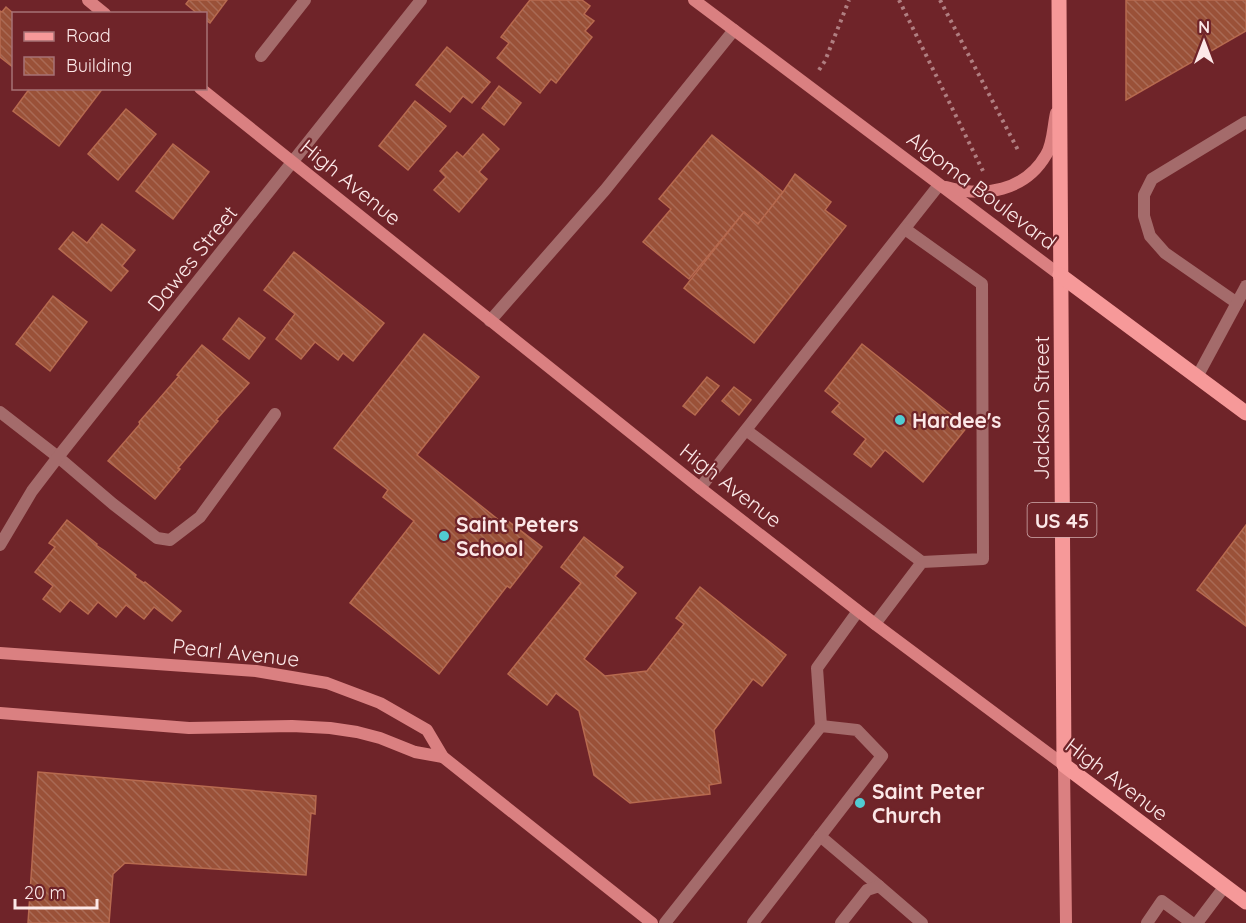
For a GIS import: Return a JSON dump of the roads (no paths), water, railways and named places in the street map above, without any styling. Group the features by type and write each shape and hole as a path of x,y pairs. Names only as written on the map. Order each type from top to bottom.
{"main road":[{"path":"88,0 103,12"},
{"name":"Algoma Boulevard","path":"694,0 1246,413"},
{"name":"Jackson Street","path":"1059,0 1066,923"},
{"name":"High Avenue","path":"203,90 490,321 874,624 1246,902"},
{"path":"939,185 958,190 989,192 1004,189 1030,173 1047,154 1060,94"},
{"name":"Pearl Avenue","path":"0,653 256,671 327,683 380,703 427,730 443,757 652,923"},
{"name":"Pearl Avenue","path":"0,713 189,728 292,726 330,728 357,732 380,738 415,752 443,757"}],"street":[{"path":"261,56 305,0"},
{"name":"Dawes Street","path":"0,545 32,491 58,457 293,162 417,1"},
{"path":"490,321 605,190 734,30"},
{"path":"1237,303 1165,253 1150,236 1144,216 1144,195 1152,179 1246,122"},
{"path":"700,488 939,185"},
{"path":"746,430 922,562 983,560 982,284 905,229"},
{"path":"1197,377 1246,286"},
{"path":"0,412 157,538 170,540 200,517 275,414"},
{"path":"874,624 922,562"},
{"path":"665,923 821,726 817,668 858,611"},
{"path":"753,923 882,756 857,729 821,726"},
{"path":"820,836 922,923"},
{"path":"841,923 867,890 879,886"},
{"path":"1197,923 1225,886"},
{"path":"1147,923 1162,901 1192,923"}],"place":[{"name":"Hardee's","path":"900,420"},
{"name":"Saint Peters School","path":"444,536"},
{"name":"Saint Peter Church","path":"860,803"}]}
